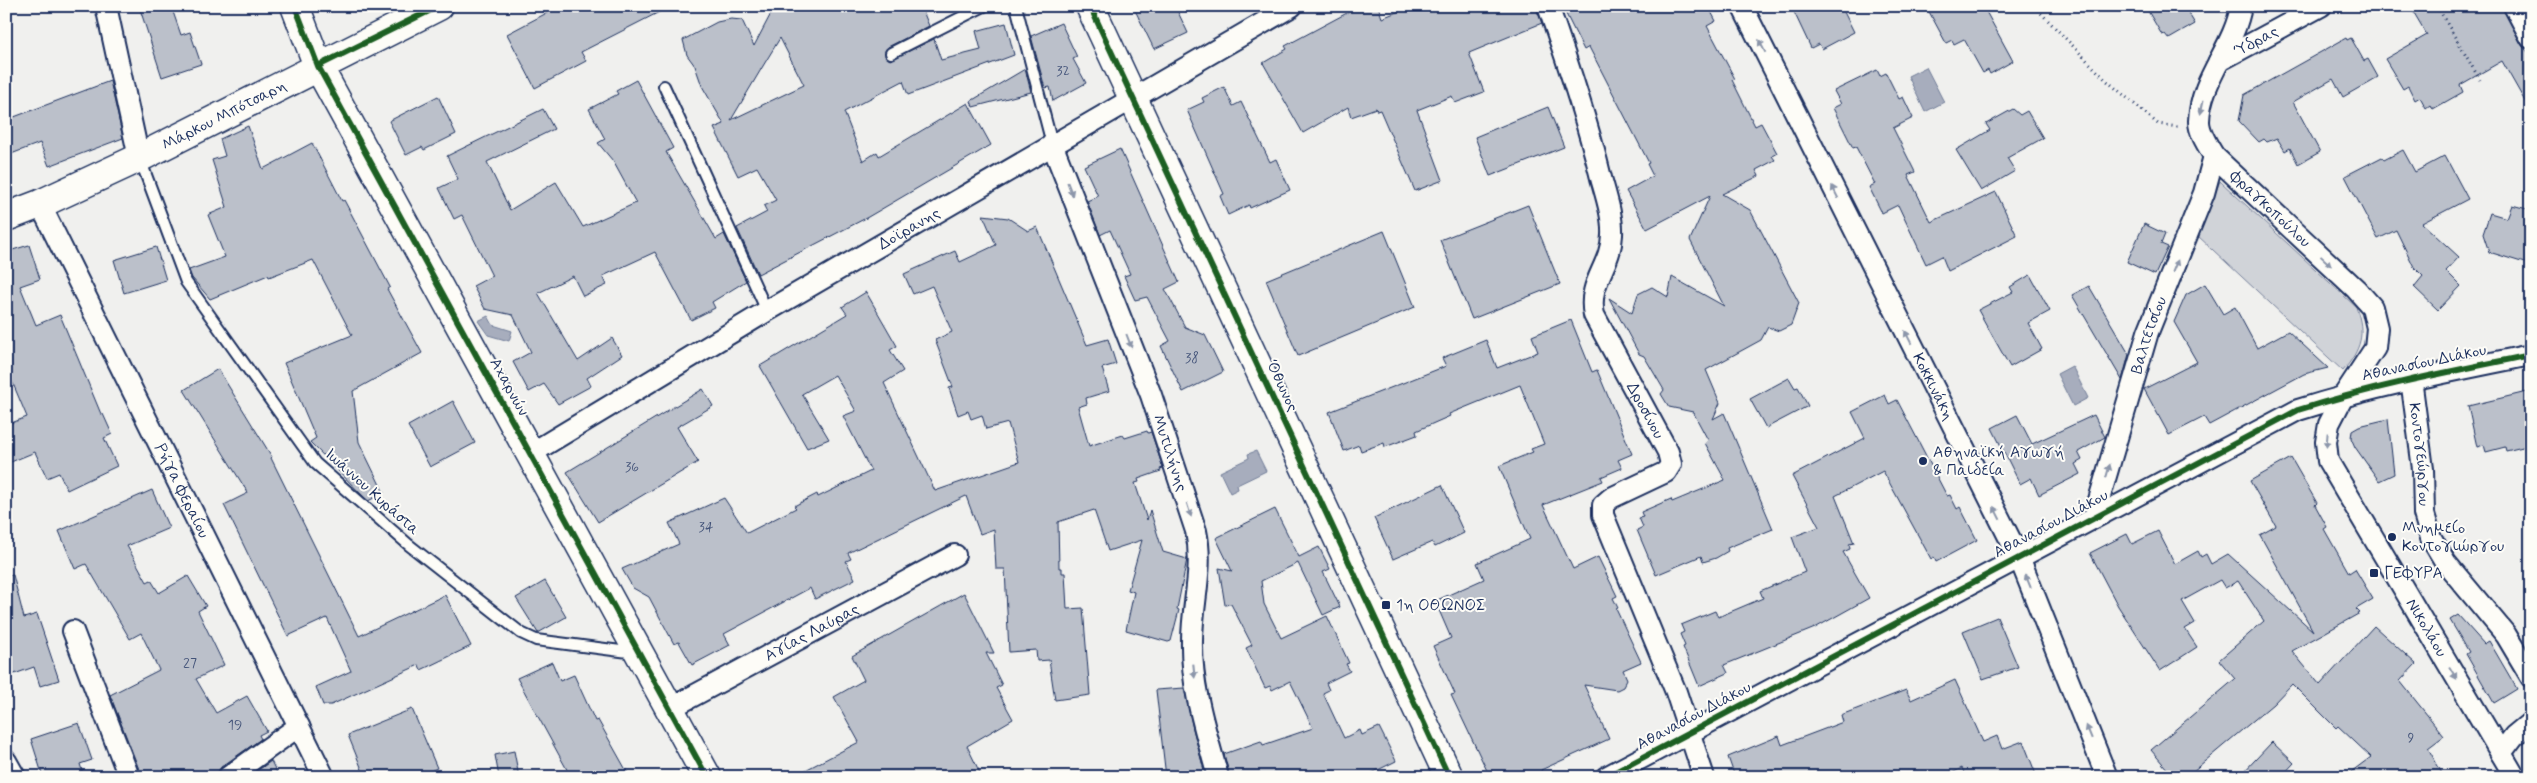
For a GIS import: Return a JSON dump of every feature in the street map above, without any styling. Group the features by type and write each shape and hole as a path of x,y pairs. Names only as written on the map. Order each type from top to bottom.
{"street":[{"path":"106,6 140,158"},
{"name":"Αχαρνών","path":"295,6 318,66 707,777"},
{"name":"Μάρκου Μπότσαρη","path":"6,217 40,204 140,158 439,6"},
{"name":"Όθωνος","path":"1090,6 1449,777"},
{"name":"Δοϊρανης","path":"530,454 767,311 1292,6"},
{"name":"Δροσίνου","path":"1548,6 1574,79 1595,153 1612,233 1609,254 1592,295 1594,315 1668,452 1671,464 1666,472 1611,498 1603,505 1604,515 1676,692 1704,777"},
{"name":"Κοκκινάκη","path":"1742,6 2019,557 2107,777"},
{"path":"2199,122 2207,84 2238,22 2241,6"},
{"name":"Ύδρας","path":"2219,62 2321,6"},
{"path":"2514,6 2531,38"},
{"name":"Φραγκοπούλου","path":"2199,122 2214,156 2356,289 2372,307 2377,328 2375,348 2344,395"},
{"name":"Μυτιλήνης","path":"1052,144 1151,395 1196,531 1200,552 1193,606 1193,668 1198,701 1218,777"},
{"name":"Βαλτετσίου","path":"2094,517 2148,332 2204,193 2214,156"},
{"name":"Ρήγα Φεραίου","path":"40,204 324,777"},
{"name":"Αθανασίου Διάκου","path":"1606,777 1691,734 2019,557 2298,410 2344,395 2411,379 2531,355"},
{"name":"Κοντογεώργου","path":"2411,379 2423,469 2424,514 2431,538 2446,563 2506,635 2531,677"},
{"name":"Νικολάου","path":"2344,395 2329,424 2326,442 2328,461 2515,777"},
{"name":"Αγίας Λαύρας","path":"669,709 955,555"},
{"path":"73,630 129,777"},
{"path":"2501,752 2514,736 2531,722"},
{"path":"228,777 299,726"},
{"path":"6,761 15,777"}],"lane":[{"path":"892,53 984,6"},
{"path":"1016,6 1052,144"},
{"path":"664,86 767,311"},
{"name":"Ιωάννου Κυράστα","path":"140,158 186,282 316,463 409,545 521,633 536,640 640,654"}],"path":[{"path":"2034,6 2106,80 2158,124 2183,128 2199,122"},
{"path":"2437,6 2480,80"}],"shaded area":[{"path":"2220,181 2356,307 2361,325 2360,341 2354,356 2343,371 2198,236"}],"water":[{"path":"1926,67 1944,102 1925,112 1908,76"},
{"path":"488,316 493,325 512,331 509,341 488,335 478,321"},
{"path":"2072,366 2088,398 2073,406 2057,374"},
{"path":"1256,451 1266,471 1237,485 1238,489 1230,493 1220,472 1249,458 1248,454"}],"building":[{"path":"139,6 171,6 181,35 190,32 201,64 162,77"},
{"path":"560,6 671,6 581,52 586,61 535,88 507,34"},
{"path":"775,6 921,6 929,26 888,47 885,56 890,60 934,39 941,60 981,50 976,31 1006,23 1014,55 908,95 903,81 844,112 863,161 877,152 879,156 968,103 991,145 868,217 758,274 737,228 767,212 764,206 776,200 757,167 738,176 714,128 724,124 702,86 695,66 687,55 683,40 717,22 731,19 742,20 754,46","holes":["780,38 804,85 731,120"]},
{"path":"1133,6 1175,6 1188,33 1154,49"},
{"path":"1360,6 1378,6 1382,18 1412,6 1535,6 1542,23 1469,53 1484,92 1455,103 1452,96 1417,110 1443,180 1415,191 1380,110 1377,111 1376,108 1351,117 1348,107 1303,133 1263,63 1287,49 1285,46"},
{"path":"1562,6 1708,6 1716,21 1707,26 1735,79 1732,80 1755,126 1761,123 1777,153 1772,156 1775,160 1756,170 1759,176 1722,194 1750,210 1799,303 1791,325 1779,331 1768,327 1761,340 1706,370 1720,403 1713,419 1724,413 1773,529 1727,548 1728,551 1716,558 1703,562 1701,556 1656,575 1637,530 1643,527 1639,518 1643,517 1641,512 1671,499 1672,502 1725,480 1705,443 1708,440 1693,412 1669,407 1661,394 1664,390 1644,356 1639,354 1609,298 1632,313 1638,294 1652,287 1668,297 1672,277 1724,306 1690,240 1710,196 1647,229 1626,191 1653,176 1647,164 1649,163 1589,47 1584,50"},
{"path":"1805,6 1841,6 1854,32 1822,49 1819,44 1811,48 1794,12"},
{"path":"1926,6 1983,6 2013,61 1990,74 1988,70 1983,73 1964,39 1954,44 1952,40 1946,43"},
{"path":"2145,6 2184,6 2195,24 2169,39 2165,34 2162,35"},
{"path":"2410,6 2502,6 2521,44 2531,56 2531,112 2502,61 2460,85 2463,92 2433,109 2430,105 2426,108 2420,97 2415,100 2408,86 2403,89 2385,59 2427,35"},
{"path":"1061,23 1077,57 1073,59 1086,83 1053,101 1050,87 1045,88 1031,36"},
{"path":"2346,38 2347,40 2351,38 2364,61 2368,59 2378,77 2343,97 2333,79 2293,102 2320,152 2298,164 2290,148 2285,151 2277,138 2267,142 2264,139 2259,142 2239,121 2244,95"},
{"path":"1025,69 1031,92 973,107 971,101"},
{"path":"1877,70 1880,76 1886,73 1899,99 1903,97 1913,118 1893,128 1915,172 1908,175 1931,222 1996,192 2017,236 1948,271 1942,256 1926,264 1898,205 1882,213 1869,187 1875,184 1856,147 1853,148 1833,108 1841,104 1834,91"},
{"path":"636,80 673,148 666,152 716,239 724,234 746,281 712,302 715,308 691,320 655,252 603,276 607,285 583,296 573,276 538,293 578,361 612,338 622,355 587,378 591,386 558,404 544,384 529,392 513,362 531,352 513,315 485,309 473,286 492,276 462,215 454,219 439,188 458,179 447,156 543,109 554,129 487,162 510,210 556,182 583,227 636,203 613,161 598,143 605,139 589,109 618,94 616,91"},
{"path":"110,81 123,138 49,166 40,143 6,156 6,120"},
{"path":"1224,87 1233,106 1241,102 1270,162 1276,159 1290,190 1250,208 1249,205 1228,215 1220,196 1224,194 1187,110 1204,102 1202,98"},
{"path":"438,96 456,134 424,150 422,147 406,155 389,121"},
{"path":"1548,107 1564,147 1490,176 1475,137"},
{"path":"2013,109 2020,115 2027,111 2043,138 2007,158 2015,171 1981,191 1956,150 1990,130 1986,124"},
{"path":"248,126 263,169 312,143 390,287 387,289 422,353 353,391 359,442 384,493 368,501 310,442 316,438 284,363 352,335 313,260 269,277 268,275 210,299 192,278 189,270 225,257 208,215 227,207 212,160 225,156 220,139"},
{"path":"1120,149 1179,282 1165,289 1185,327 1205,335 1223,372 1183,392 1161,346 1170,341 1147,297 1135,300 1124,276 1130,274 1110,230 1100,235 1087,201 1098,196 1084,166"},
{"path":"2403,150 2415,172 2445,156 2468,199 2422,223 2459,257 2446,271 2461,286 2438,310 2414,287 2423,276 2414,267 2396,230 2378,239 2345,176 2382,157 2384,160"},
{"path":"1528,205 1560,284 1472,319 1440,240"},
{"path":"2512,205 2531,210 2531,265 2489,252 2483,234 2490,213 2507,218"},
{"path":"983,215 1008,218 1028,231 1037,227 1087,345 1108,339 1116,364 1102,368 1109,391 1086,398 1087,404 1078,407 1089,446 1123,435 1125,438 1147,431 1148,433 1151,432 1163,468 1160,469 1161,471 1138,479 1139,482 1135,483 1147,520 1150,510 1163,552 1187,559 1177,609 1179,610 1171,641 1168,642 1126,630 1134,592 1128,590 1142,540 1108,551 1094,510 1058,522 1059,568 1062,568 1062,573 1065,573 1067,609 1083,608 1090,695 1055,700 1049,660 1037,661 1036,650 1009,652 1005,569 996,569 994,529 980,534 966,496 848,553 851,559 846,561 855,579 815,599 810,588 724,634 730,645 692,665 679,642 674,644 649,597 633,588 622,569 679,544 669,523 724,498 747,533 796,508 794,506 817,494 818,497 871,471 843,416 856,411 835,375 802,394 829,439 807,448 760,366 847,314 842,307 866,292 897,346 890,350 903,371 884,383 935,491 1019,462 1008,423 986,429 982,415 971,419 968,411 958,415 949,388 953,387 935,340 952,332 932,286 913,294 904,274 955,251 960,262 996,245"},
{"path":"2144,224 2165,234 2161,244 2168,247 2155,275 2127,262"},
{"path":"1384,231 1415,307 1298,356 1266,280"},
{"path":"29,245 40,279 20,286 36,325 60,315 101,414 103,414 112,434 104,438 117,466 67,490 59,473 47,478 35,452 6,464 6,425 27,417 6,367 6,252"},
{"path":"156,247 166,280 124,293 114,260"},
{"path":"2030,275 2050,311 2028,323 2042,349 2010,367 1978,310 2013,292 2010,287"},
{"path":"2205,284 2223,314 2235,307 2257,348 2288,331 2328,368 2304,374 2209,425 2204,417 2169,435 2144,389 2197,362 2174,322 2186,295"},
{"path":"2089,286 2129,354 2122,380 2072,295"},
{"path":"1571,320 1592,372 1597,370 1632,454 1618,460 1622,468 1601,477 1603,481 1543,505 1573,569 1598,557 1617,596 1613,598 1618,608 1616,609 1641,662 1623,670 1627,679 1623,687 1617,690 1584,685 1609,739 1541,770 1544,777 1490,777 1451,695 1455,694 1433,646 1451,638 1435,601 1484,579 1477,563 1530,539 1499,466 1533,452 1531,449 1544,444 1520,385 1449,414 1450,416 1416,431 1417,435 1385,447 1384,443 1361,451 1359,445 1344,451 1329,412 1446,366 1442,358 1486,340 1497,368 1538,352 1532,336"},
{"path":"218,369 272,457 359,636 445,595 471,646 421,670 419,665 331,705 323,705 316,687 351,671 327,618 288,636 224,505 248,493 184,390"},
{"path":"1789,378 1795,388 1798,387 1808,406 1766,428 1750,399"},
{"path":"703,389 713,406 677,427 698,462 598,522 567,472"},
{"path":"2531,391 2531,445 2506,451 2505,447 2486,452 2484,445 2477,447 2468,406"},
{"path":"1885,395 1889,404 1897,400 1947,496 1950,495 1957,509 1960,507 1977,540 1936,562 1934,557 1931,559 1883,471 1835,496 1854,543 1849,544 1850,549 1843,552 1869,598 1815,628 1724,665 1728,673 1699,686 1683,647 1685,646 1680,634 1684,632 1681,625 1715,611 1718,617 1763,598 1760,591 1805,572 1792,537 1819,527 1792,476 1865,438 1852,412"},
{"path":"453,401 475,443 430,467 408,426"},
{"path":"2017,415 2032,444 2094,415 2105,437 2078,452 2082,460 2075,464 2080,474 2039,495 2031,478 2020,484 1992,428"},
{"path":"2388,419 2394,474 2379,481 2355,447 2351,438 2352,430 2359,426"},
{"path":"2291,458 2317,503 2315,505 2327,527 2324,529 2349,573 2355,569 2373,599 2356,609 2360,613 2292,651 2320,685 2374,626 2416,664 2400,681 2444,736 2428,748 2444,777 2344,777 2371,757 2338,726 2336,728 2292,684 2273,704 2186,777 2174,777 2151,750 2235,679 2219,660 2264,621 2238,581 2225,588 2220,580 2182,601 2195,623 2185,629 2197,647 2160,671 2118,606 2090,553 2127,534 2132,544 2158,531 2175,564 2198,551 2201,557 2206,554 2211,564 2228,554 2313,631 2260,535 2276,526 2250,481"},
{"path":"1442,485 1464,533 1435,547 1432,542 1393,559 1374,518"},
{"path":"152,490 169,528 127,546 147,582 151,580 159,593 188,576 206,606 198,611 224,665 196,679 216,713 247,696 267,731 259,735 261,739 221,767 216,777 142,777 110,695 159,670 141,633 130,639 86,564 75,569 59,531"},
{"path":"1275,509 1299,557 1319,547 1330,569 1323,572 1340,607 1323,615 1298,563 1261,581 1264,604 1281,638 1327,616 1349,663 1346,664 1350,671 1326,683 1329,690 1323,693 1344,738 1360,730 1362,735 1379,727 1396,761 1364,777 1230,777 1224,754 1261,741 1263,745 1313,728 1290,681 1272,690 1270,686 1265,688 1246,648 1252,645 1231,604 1225,605 1219,568 1232,571 1216,538"},
{"path":"13,575 24,618 37,614 59,680 40,686 34,667 6,677 6,576"},
{"path":"545,581 566,617 538,633 516,598"},
{"path":"964,593 994,653 986,653 1002,685 996,688 1013,719 967,746 982,777 792,777 859,742 834,697 864,680 852,656"},
{"path":"2458,615 2484,644 2489,641 2517,689 2494,703 2466,654 2469,652 2450,620"},
{"path":"1997,617 2018,667 1983,679 1963,631"},
{"path":"552,662 560,681 574,675 595,721 598,720 630,777 571,777 517,678"},
{"path":"1955,680 1983,742 1997,736 2002,749 2023,741 2037,777 1966,777 1962,768 1944,777 1735,777 1728,757 1779,736 1782,745 1843,722 1841,715 1906,690 1911,700"},
{"path":"1184,688 1206,777 1166,777 1156,690"},
{"path":"412,709 437,768 417,777 365,777 348,735"},
{"path":"79,723 92,760 80,764 84,777 43,777 31,739"},
{"path":"2272,742 2294,763 2281,777 2239,777"},
{"path":"514,751 519,777 499,777 495,755"},
{"path":"271,761 279,777 249,777"}],"cycle path":[{"path":"295,6 318,66 707,777"},
{"path":"318,66 439,6"},
{"path":"1090,6 1449,777"},
{"path":"1606,777 2298,410 2384,386 2531,355"}],"place":[{"name":"Αθηναϊκή Αγωγή & Παιδεία","path":"1923,461"},
{"name":"Μνημείο Κοντογιώργου","path":"2392,537"},
{"name":"ΓΕΦΥΡΑ","path":"2374,573"},
{"name":"1η ΟΘΩΝΟΣ","path":"1386,605"}]}
